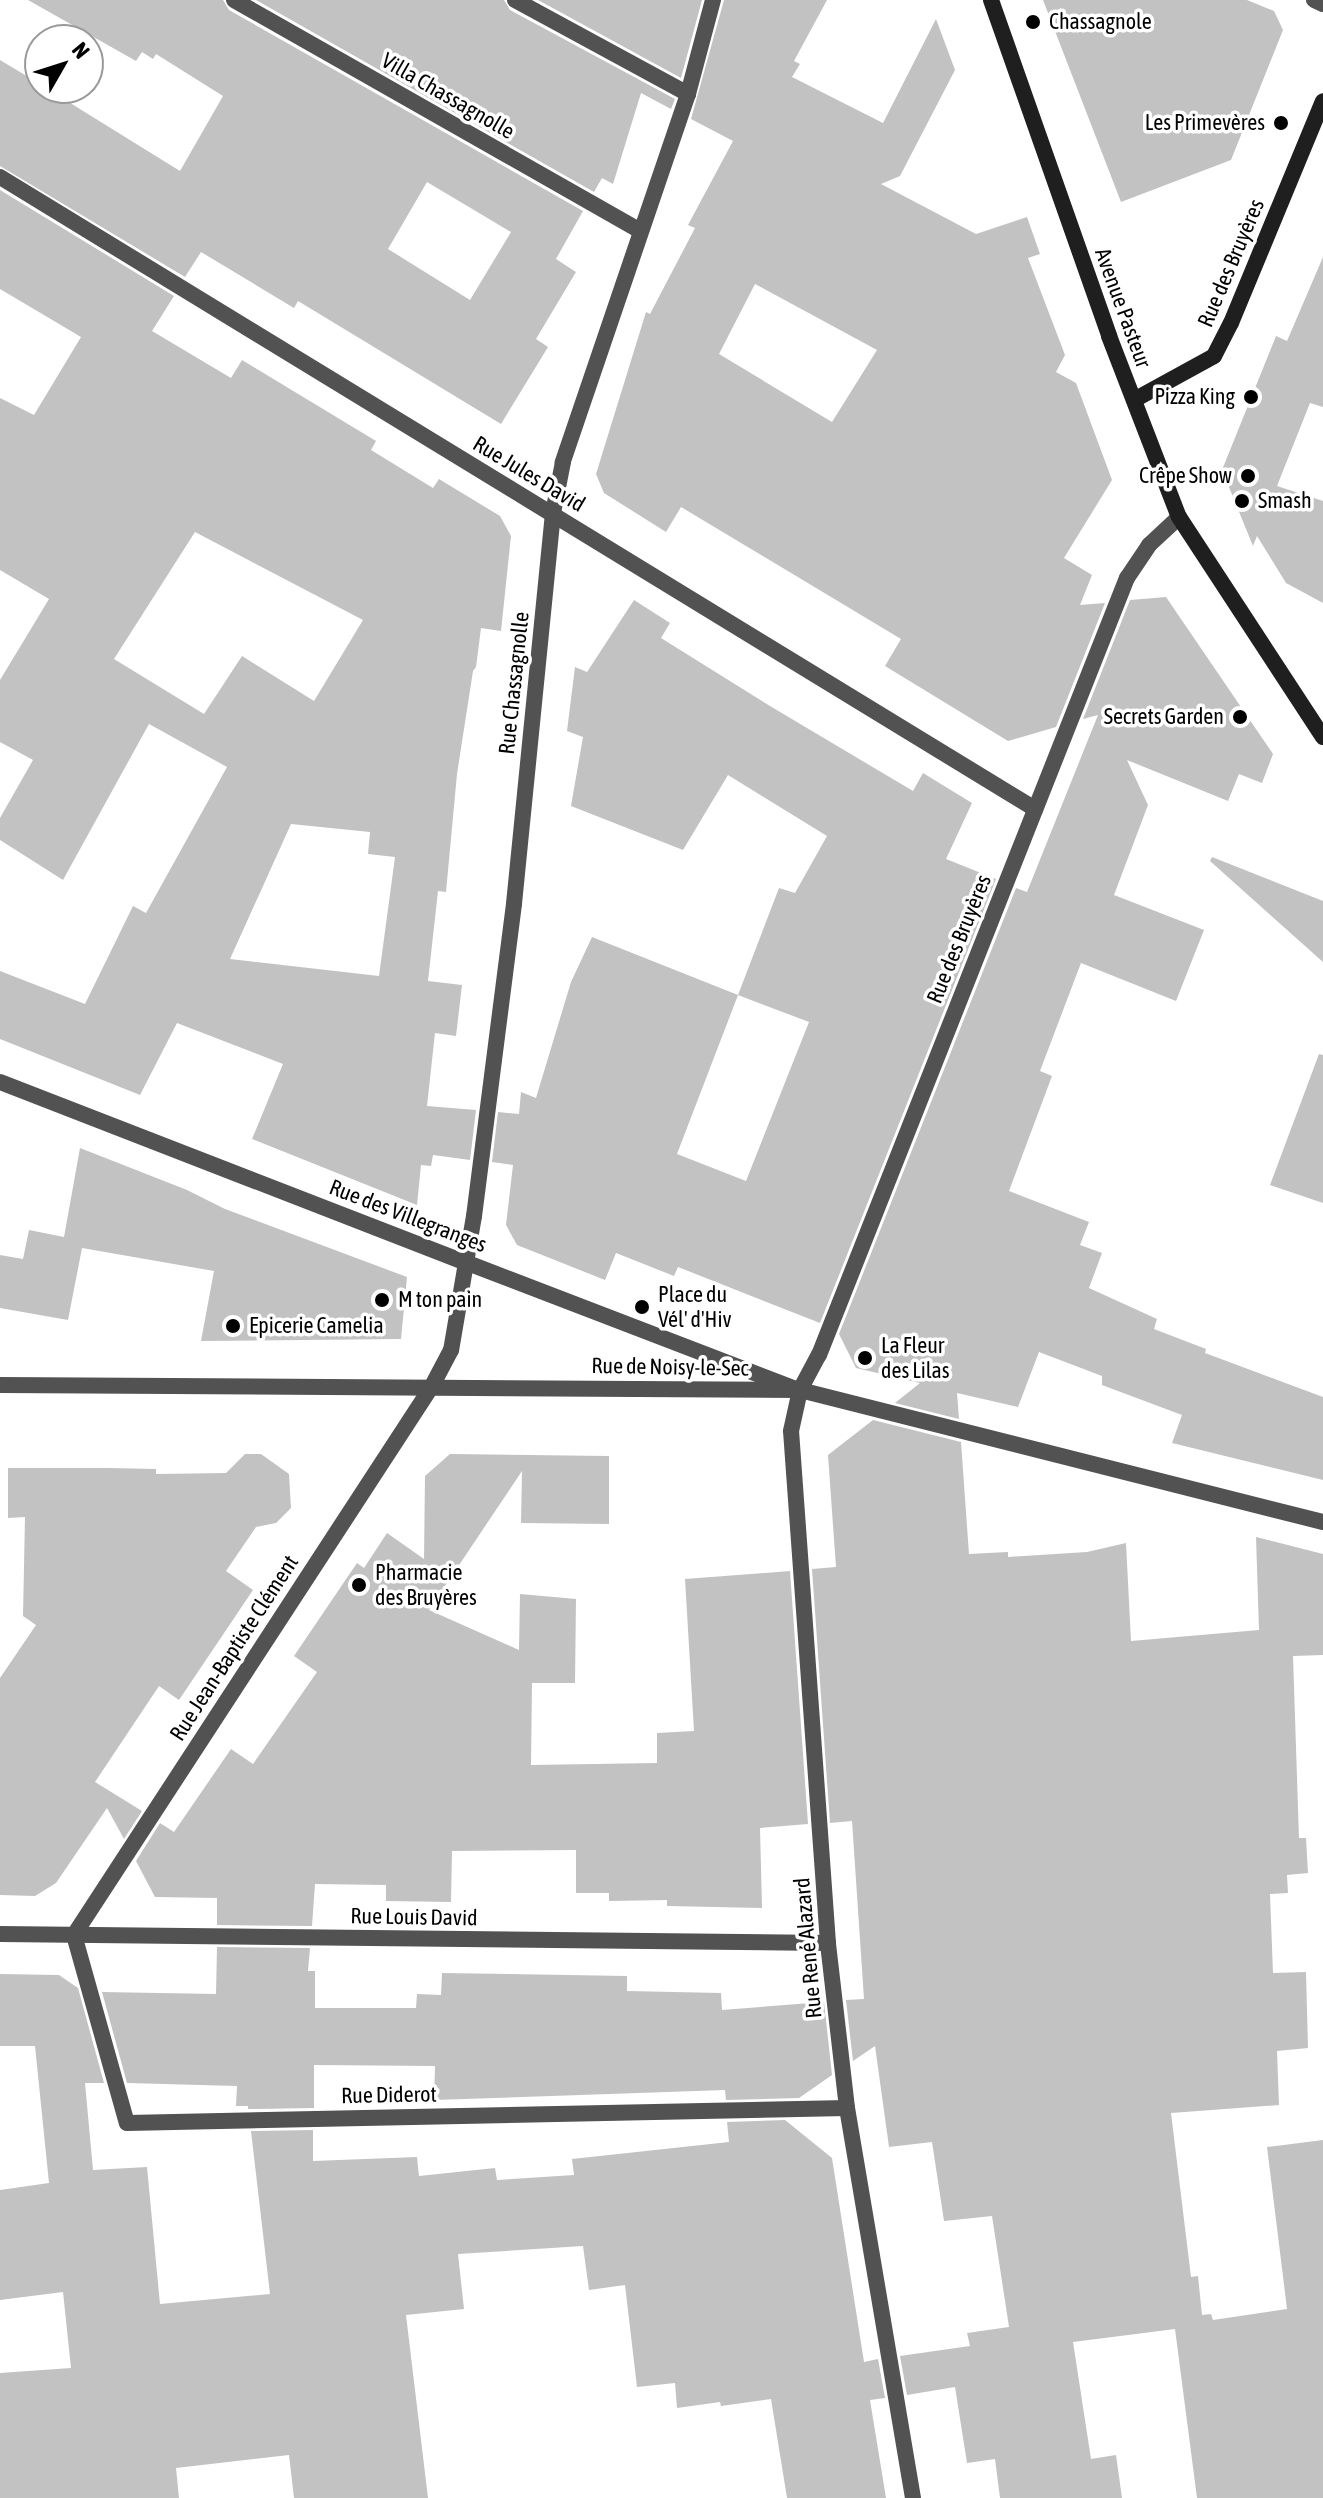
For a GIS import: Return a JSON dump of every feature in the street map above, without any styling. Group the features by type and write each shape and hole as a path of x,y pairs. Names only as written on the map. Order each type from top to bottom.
{"main road":[{"name":"Avenue Pasteur","path":"991,0 1179,517 1323,737"},
{"name":"Rue des Bruyères","path":"1134,400 1214,356 1231,323 1323,101"}],"street":[{"name":"Villa Chassagnolle","path":"234,0 639,230"},
{"path":"515,0 688,94"},
{"name":"Rue Chassagnolle","path":"432,1386 451,1350 465,1262 514,904 553,513 563,462 639,230 688,94 713,0"},
{"path":"1314,0 1323,4"},
{"name":"Rue Jules David","path":"0,177 1035,809"},
{"name":"Rue des Bruyères","path":"800,1390 819,1355 1127,578 1149,545 1179,517"},
{"name":"Rue des Villegranges","path":"0,1082 800,1390"},
{"name":"Rue de Noisy-le-Sec","path":"0,1385 800,1390 1323,1522"},
{"name":"Rue Jean-Baptiste Clément","path":"74,1935 432,1386"},
{"name":"Rue René Alazard","path":"800,1390 791,1431 828,1943 847,2108 913,2498"},
{"name":"Rue Louis David","path":"0,1934 828,1943"},
{"name":"Rue Diderot","path":"74,1935 127,2123 847,2108"}],"building":[{"path":"28,0 223,0 229,10 583,211 556,259 576,272 536,339 548,347 501,424 298,301 294,308 201,252 185,277 0,166 0,60 24,74 24,104 72,104 180,171 223,96 156,54 153,59 142,52 136,61 104,43 104,24 70,24","holes":["427,182 511,232 470,300 388,249"]},
{"path":"256,0 504,0 510,10 675,99 671,109 641,93 613,184 602,178 594,192"},
{"path":"538,0 702,0 681,78"},
{"path":"724,0 827,0 794,61 800,64 792,77 883,123 936,19 955,70 900,176 881,184 976,234 1027,217 1040,254 1028,258 1065,355 1056,372 1076,383 1112,480 1064,558 1092,575 1080,605 1105,603 1056,727 1008,741 885,666 901,639 681,507 666,532 604,493 596,474 646,312 650,314 695,228 688,225 733,141 691,119","holes":["755,284 877,350 832,422 719,354"]},
{"path":"1043,0 1247,0 1274,11 1283,30 1231,160 1121,202"},
{"path":"0,190 174,296 152,331 231,378 242,360 376,441 371,450 433,488 439,479 500,516 511,536 501,631 481,628 457,774 446,892 438,891 428,981 462,985 456,1036 435,1033 427,1106 476,1110 470,1160 433,1155 431,1166 421,1165 417,1205 252,1139 283,1064 177,1023 140,1095 0,1039 0,971 85,1004 133,906 146,913 227,767 149,724 63,880 0,840 0,818 33,760 0,742 0,680 49,599 0,570 0,398 34,415 81,337 0,289","holes":["195,532 363,620 314,701 242,656 204,714 114,659","291,824 370,832 368,854 395,857 379,976 230,959"]},
{"path":"1323,257 1323,407 1310,403 1277,486 1323,501 1323,603 1286,583 1257,536 1253,546 1222,470 1276,336 1287,341"},
{"path":"1166,597 1273,754 1262,783 1239,774 1228,801 1127,760 1148,805 1114,895 1204,930 1176,1001 1081,963 1040,1071 1052,1076 1009,1191 1089,1222 1080,1245 1102,1253 1089,1288 1157,1319 1154,1329 1206,1349 1205,1353 1323,1397 1323,1480 1172,1443 1182,1415 1102,1385 1102,1376 1039,1352 1018,1407 957,1393 959,1419 895,1403 920,1383 856,1368 839,1334 1016,888 1027,892 1098,715 1083,719 1130,600"},
{"path":"634,600 670,623 661,638 770,706 913,791 923,773 972,803 946,859 996,879 820,1323 678,1267 674,1276 616,1253 605,1280 517,1245 506,1225 513,1165 492,1162 498,1112 519,1114 521,1092 536,1098 571,982 592,937 738,995 779,888 795,893 827,836 728,775 683,850 571,806 583,737 567,731 575,667 587,672","holes":["738,995 809,1022 746,1181 677,1154"]},
{"path":"1212,857 1323,901 1323,962 1210,861"},
{"path":"1319,1054 1323,1055 1323,1203 1270,1185"},
{"path":"80,1148 187,1190 225,1209 407,1277 401,1339 201,1341 214,1271 82,1248 68,1320 0,1308 0,1255 23,1259 29,1230 64,1237"},
{"path":"873,1420 961,1442 969,1554 1008,1552 1008,1557 1087,1552 1126,1543 1131,1641 1259,1630 1256,1537 1323,1554 1323,1655 1293,1656 1299,1838 1306,1838 1308,1873 1287,1875 1288,1893 1270,1894 1273,1973 1306,1972 1308,2048 1277,2051 1279,2105 1171,2113 1191,2277 1198,2276 1202,2315 1211,2314 1213,2320 1287,2309 1267,2147 1323,2140 1323,2498 1197,2498 1175,2329 1073,2342 1091,2459 1116,2455 1122,2498 1000,2498 995,2459 967,2463 955,2387 907,2395 900,2356 970,2346 967,2333 1009,2327 992,2216 944,2221 932,2142 889,2147 875,2046 853,2061 846,2000 864,1999 852,1821 830,1823 812,1569 836,1567 828,1455"},
{"path":"245,1454 261,1454 289,1474 291,1508 276,1523 256,1527 226,1571 253,1590 179,1700 159,1686 95,1782 142,1811 124,1839 107,1808 56,1883 35,1896 0,1895 0,1678 36,1625 23,1616 25,1517 8,1518 8,1468 156,1469 156,1474 226,1473"},
{"path":"450,1454 609,1456 609,1524 521,1523 522,1471 429,1610 519,1650 520,1594 576,1599 575,1683 532,1683 531,1765 657,1763 657,1733 694,1731 685,1579 790,1571 808,1824 760,1828 762,1908 667,1906 667,1900 609,1901 609,1893 576,1893 576,1850 452,1851 451,1902 386,1901 386,1885 315,1884 312,1926 217,1925 217,1898 155,1897 136,1861 160,1823 174,1832 231,1749 253,1764 317,1672 294,1656 357,1563 364,1568 387,1533 424,1559 425,1476"},
{"path":"217,1947 310,1948 308,1971 315,1971 315,2008 416,2008 417,1994 441,1995 442,1973 627,1976 627,1991 721,1993 722,2010 824,2002 832,2075 799,2098 726,2100 725,2090 434,2100 435,2066 314,2065 314,2108 248,2109 248,2106 236,2106 237,2086 127,2083 102,1992 216,1994"},
{"path":"0,1974 59,1975 78,1988 104,2083 85,2083 93,2170 147,2167 160,2304 270,2294 251,2131 313,2130 313,2161 417,2157 419,2176 495,2168 497,2180 574,2175 572,2159 729,2142 727,2122 785,2120 832,2158 864,2362 878,2359 885,2398 870,2400 886,2498 787,2498 771,2399 677,2408 675,2383 637,2387 625,2285 589,2290 583,2246 458,2254 464,2309 406,2315 428,2498 294,2498 289,2455 176,2468 179,2498 0,2498 0,2373 71,2368 63,2292 0,2300 0,2190 49,2183 35,2046 0,2046"}],"place":[{"name":"Chassagnole","path":"1033,22"},
{"name":"Les Primevères","path":"1281,123"},
{"name":"Pizza King","path":"1251,397"},
{"name":"Crêpe Show","path":"1248,476"},
{"name":"Smash","path":"1242,501"},
{"name":"Secrets Garden","path":"1240,717"},
{"name":"M ton pain","path":"382,1300"},
{"name":"Place du Vél' d'Hiv","path":"642,1307"},
{"name":"Epicerie Camelia","path":"233,1326"},
{"name":"La Fleur des Lilas","path":"865,1358"},
{"name":"Pharmacie des Bruyères","path":"359,1585"}]}
